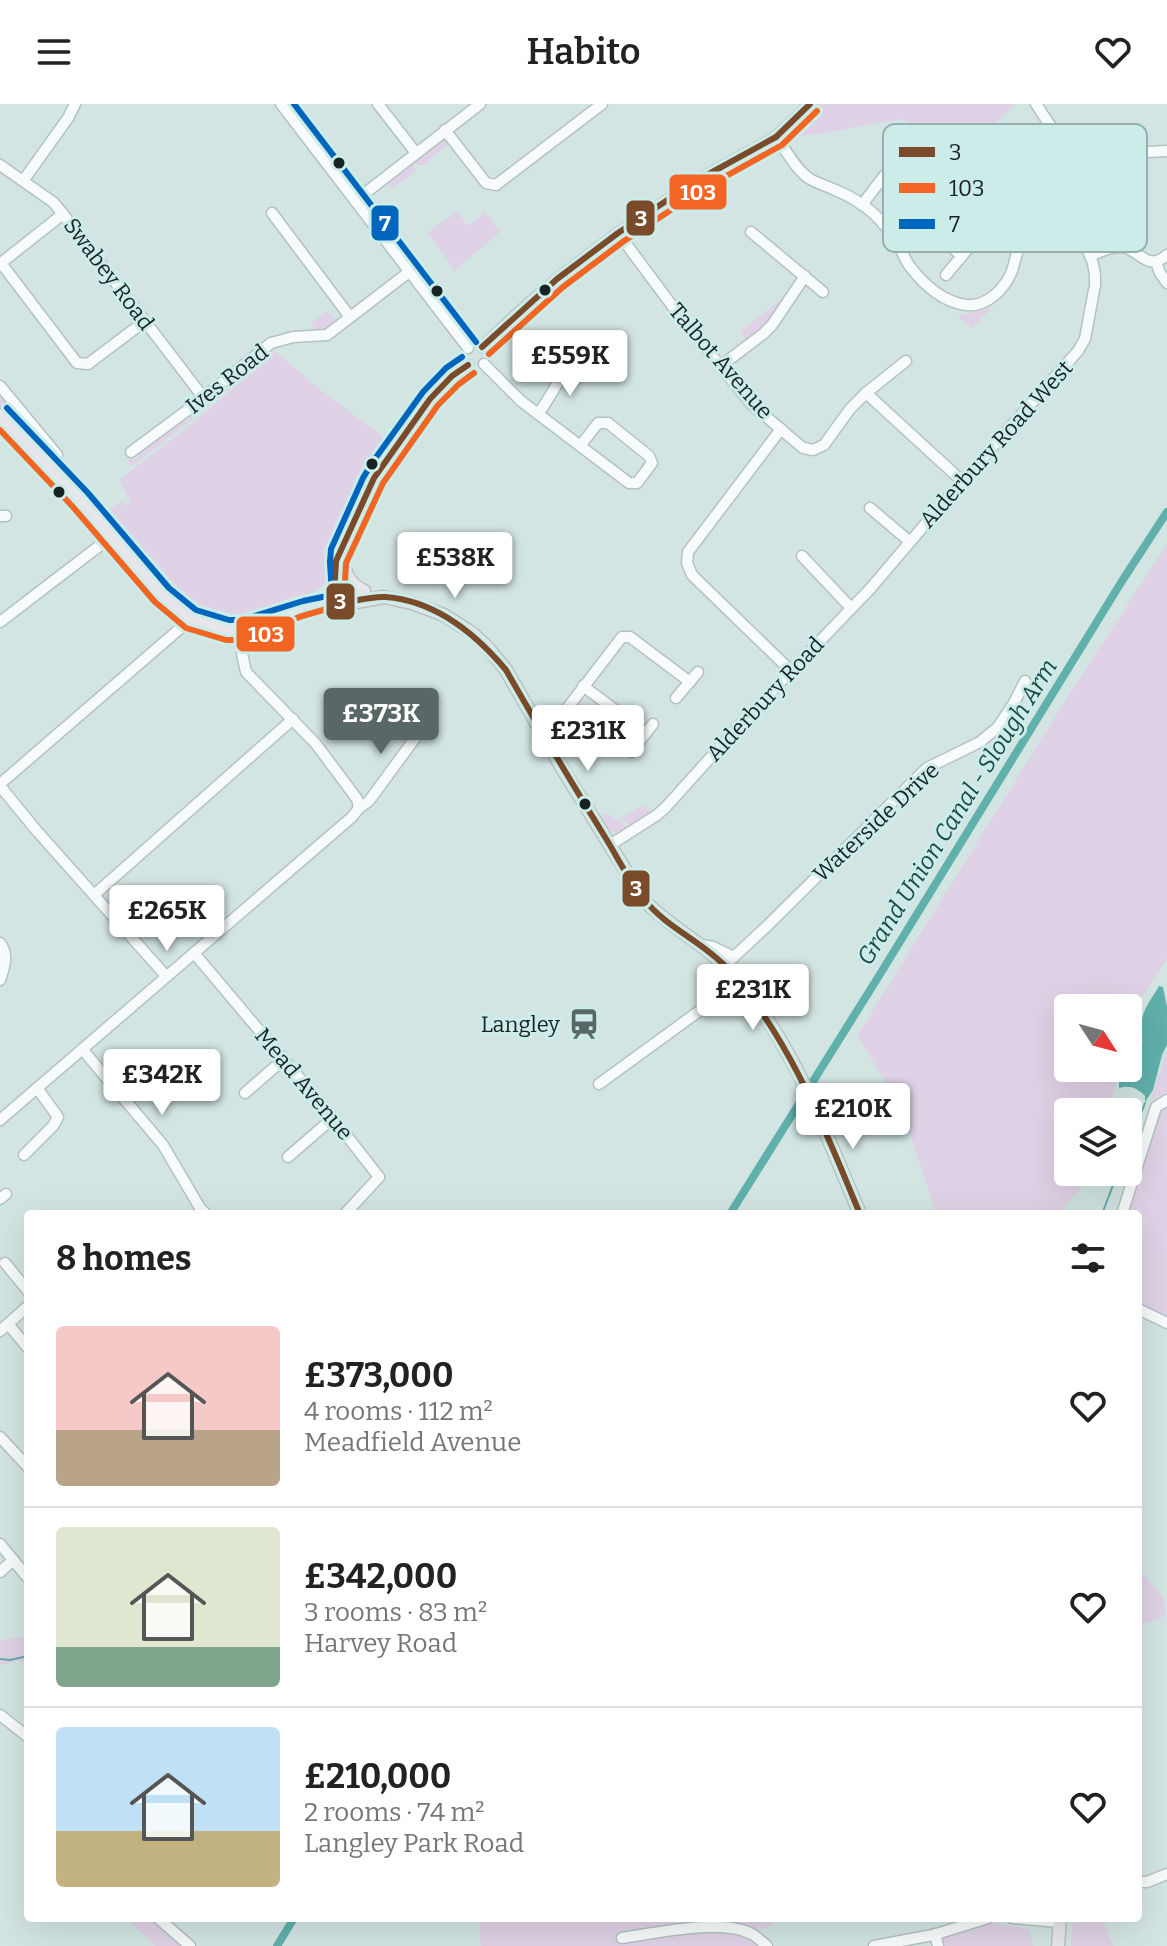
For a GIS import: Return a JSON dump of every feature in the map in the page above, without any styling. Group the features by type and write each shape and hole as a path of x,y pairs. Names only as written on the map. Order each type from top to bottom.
{"main road":[{"path":"0,415 54,468 162,595 191,619 228,630 243,630 262,625 295,608 364,591"},
{"path":"341,552 348,579 364,591 444,615 472,633 496,657 644,900 681,932 729,961 739,982 755,1001 796,1067 814,1102 858,1210"},
{"path":"340,598 384,597"},
{"path":"1058,1946 1059,1922"}],"street":[{"path":"23,181 75,104"},
{"path":"281,104 468,348"},
{"path":"378,104 416,153"},
{"path":"355,201 480,104"},
{"path":"445,130 486,183 496,185 602,104"},
{"path":"482,347 557,279 618,233 696,181 776,137 810,104"},
{"path":"1036,104 1050,124"},
{"path":"776,137 802,172 862,205 883,223"},
{"name":"Swabey Road","path":"0,165 53,202 203,397"},
{"path":"862,205 883,177"},
{"path":"272,213 350,317"},
{"path":"63,214 0,263 77,363 88,364 145,321"},
{"path":"751,232 823,292"},
{"name":"Talbot Avenue","path":"618,233 751,404 803,448 813,450 824,445 850,409 906,361"},
{"path":"901,252 910,268 929,286 950,301 968,305 982,304 999,290 1012,273 1018,252"},
{"path":"957,252 962,256"},
{"path":"946,275 965,252"},
{"path":"1088,252 1090,256 1100,252"},
{"path":"1132,252 1145,260 1156,262 1167,255"},
{"name":"Alderbury Road West","path":"909,541 1078,351 1085,339 1094,292 1096,274 1090,256"},
{"path":"1156,262 1167,283"},
{"name":"Ives Road","path":"131,452 271,343 293,337 327,335 409,272"},
{"path":"722,365 772,325 805,276"},
{"path":"475,345 482,347 487,357 484,364 475,368 468,365 465,357 468,348 475,345"},
{"path":"538,414 572,361"},
{"path":"484,364 521,401 580,446 629,483 637,483 652,463 649,456 608,423 598,423 580,446"},
{"path":"340,598 341,552 372,482 430,399 452,376 468,365"},
{"path":"0,386 57,455 54,468"},
{"path":"866,393 962,481"},
{"path":"781,429 688,552 687,563 692,575 791,671"},
{"path":"870,508 909,541"},
{"path":"0,622 111,537"},
{"name":"Alderbury Road","path":"610,845 666,807 870,589 909,541"},
{"path":"802,556 851,608"},
{"path":"166,976 0,785 191,619"},
{"path":"243,630 242,654 246,672 316,744 357,799 359,808"},
{"path":"540,728 559,719 622,637 630,637 690,682"},
{"path":"676,698 698,672"},
{"name":"Waterside Drive","path":"729,961 927,768 980,742 998,727 1025,681"},
{"path":"583,686 649,728 631,752"},
{"path":"94,895 293,719"},
{"path":"0,1120 352,817 369,801 424,726"},
{"path":"0,943 4,948 5,966 0,980"},
{"name":"Mead Avenue","path":"194,953 379,1177 349,1210"},
{"path":"599,1084 739,982"},
{"path":"82,1049 163,1145 202,1210"},
{"path":"245,1093 283,1060"},
{"path":"24,1155 58,1117 37,1088"},
{"path":"1123,1210 1156,1107 1167,1100"},
{"path":"288,1157 333,1118"},
{"path":"5,1263 24,1286"},
{"path":"24,1310 4,1327 24,1344"},
{"path":"1142,1311 1167,1323"},
{"path":"0,1437 24,1463"},
{"path":"0,1544 24,1573"},
{"path":"0,1572 13,1560"},
{"path":"0,1715 24,1734"},
{"path":"1142,1882 1167,1874"},
{"path":"163,1922 190,1946"},
{"path":"874,1946 935,1934 975,1922"},
{"path":"622,1938 700,1927 741,1930 767,1946"},
{"path":"935,1934 938,1946"}],"shaded area":[{"path":"819,104 1015,104 995,124 911,124 902,119 787,137"},
{"path":"442,140 447,145 424,165 417,165 413,160"},
{"path":"412,163 416,171 392,189 387,181"},
{"path":"457,211 468,226 485,212 500,232 453,272 452,266 427,233"},
{"path":"787,295 762,329 747,341 740,332"},
{"path":"991,308 972,329 957,316"},
{"path":"328,311 334,319 338,317 338,321 316,333 311,323"},
{"path":"274,350 390,442 355,498 320,588 298,600 257,613 232,615 208,612 186,601 132,541 97,516 123,501 127,505 131,503 119,480 189,426 271,356"},
{"path":"262,357 233,387 188,423 189,411 211,399"},
{"path":"0,394 12,407 9,411 20,422 24,419 28,424 25,429 37,440 41,437 45,446 7,420 0,408"},
{"path":"186,414 186,424 132,466 127,462 136,459 139,452"},
{"path":"1167,544 1167,959 1142,997 1142,994 1054,994 1054,1082 1115,1082 1113,1098 1054,1098 1054,1186 1082,1186 1061,1210 935,1210 901,1106 857,1036 1068,696"},
{"path":"644,805 650,813 631,826 620,818"},
{"path":"607,813 628,827 615,833 609,831 600,816"},
{"path":"1167,1052 1167,1092 1150,1101"},
{"path":"1167,1106 1167,1321 1142,1307 1142,1210 1127,1210 1136,1186 1142,1186 1142,1167 1161,1111"},
{"path":"1142,1573 1163,1597 1166,1613 1160,1619 1142,1624"},
{"path":"24,1637 24,1664 18,1660 0,1666 0,1641"},
{"path":"130,1922 158,1922 185,1946 155,1946"},
{"path":"479,1922 774,1922 767,1929 759,1928 761,1946 481,1946"},
{"path":"1073,1922 1104,1922 1113,1946 1071,1946"},
{"path":"990,1923 1029,1929 1033,1946 945,1946 941,1937"}],"water":[{"path":"1159,986 1163,987 1167,1007 1167,1045 1153,1090 1145,1102 1145,1096 1136,1089 1119,1088 1119,1082 1142,1082 1142,1022"}],"waterway":[{"name":"Grand Union Canal - Slough Arm","path":"733,1210 1167,512"},
{"path":"1142,1111 1145,1103"},
{"path":"1104,1210 1113,1186"},
{"path":"0,1659 24,1657"},
{"name":"Grand Union Canal - Slough Arm","path":"277,1946 292,1922"}],"transit line":[{"name":"7","path":"294,104 476,342"},
{"name":"3","path":"482,347 557,279 618,233 696,181 776,137 810,104"},
{"name":"103","path":"489,354 563,287 624,241 701,190 782,145 817,111"},
{"name":"7","path":"7,408 88,493 169,588 196,610 229,620 242,620 332,595 331,549 363,478 423,392 446,368 462,357"},
{"name":"3","path":"468,365 452,376 430,399 374,478 336,561 334,596 342,603 386,597 438,612 468,632 506,670 639,892 663,918 728,969 770,1025 804,1086 858,1210"},
{"name":"103","path":"0,430 73,507 155,602 186,628 226,640 245,640 266,634 299,617 337,606 344,599 346,563 383,483 438,405 474,373"}],"place":[{"name":"Langley","path":"584,1024"}]}
